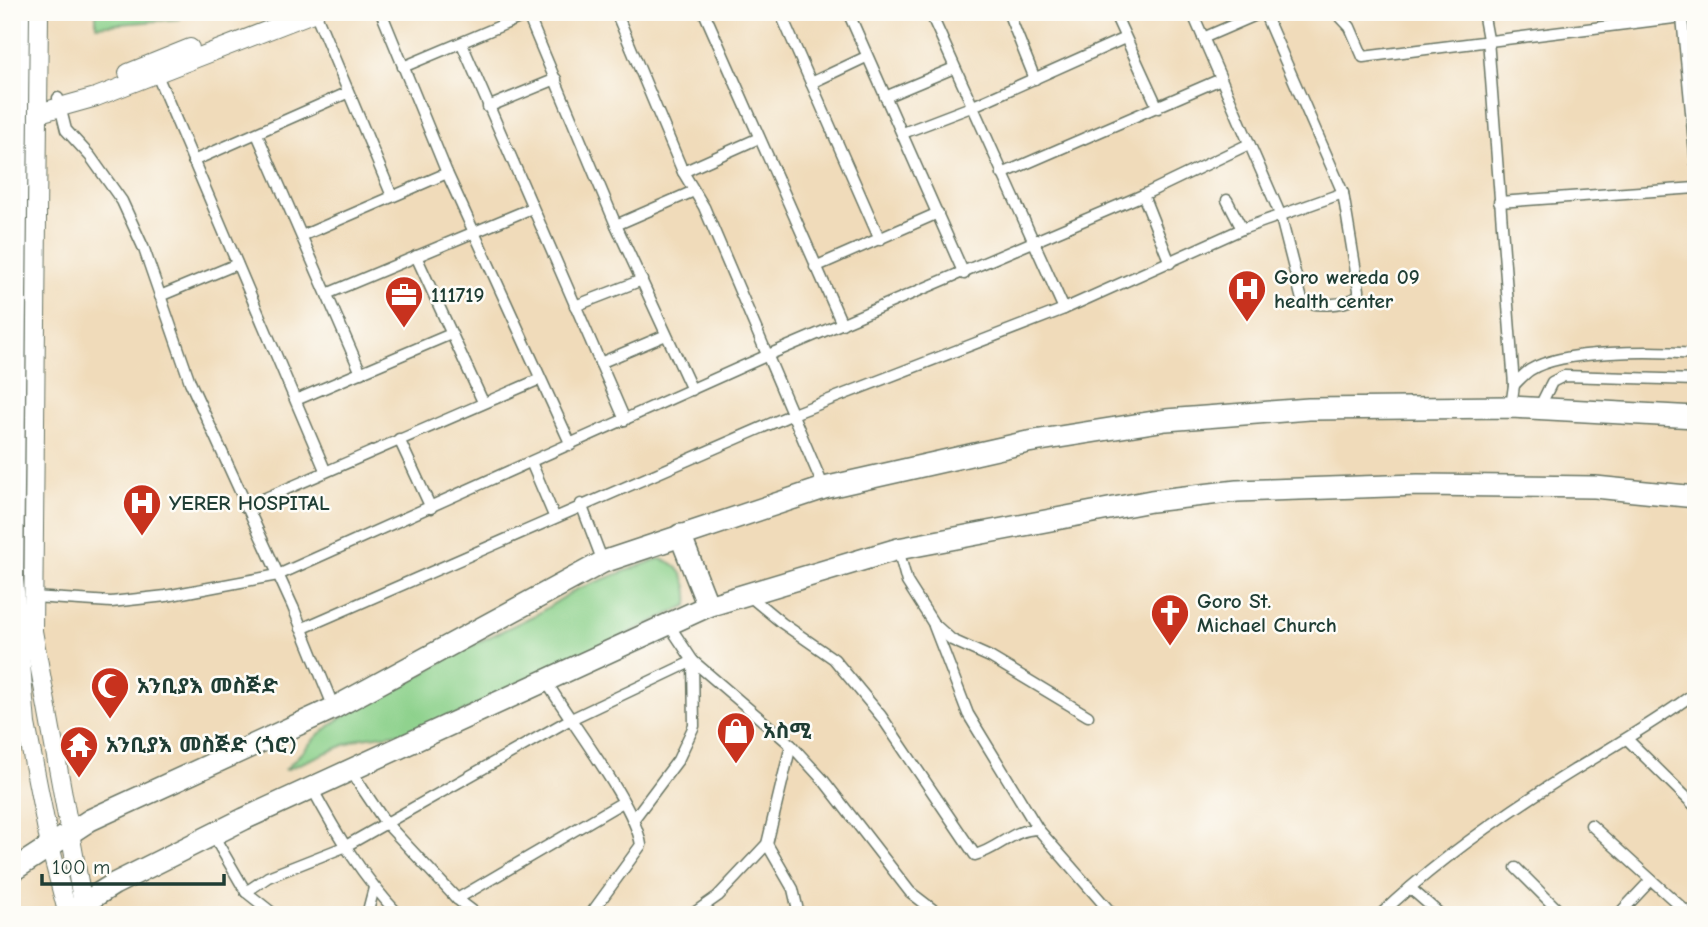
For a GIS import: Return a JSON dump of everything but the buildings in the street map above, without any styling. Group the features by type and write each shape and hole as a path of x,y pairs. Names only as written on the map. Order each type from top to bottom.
{"highway":[{"path":"12,871 90,820 334,709 603,562 824,488 1028,442 1166,420 1309,409 1511,407 1688,416"},
{"path":"74,912 114,884 213,835 708,606 898,550 1099,510 1237,491 1418,485 1595,487 1696,497"},
{"path":"680,535 708,606"}],"main road":[{"path":"39,12 33,597 36,660 69,834 74,912"},
{"path":"59,103 282,12"},
{"path":"39,108 157,75 315,12"},
{"path":"17,22 15,633 26,724 50,846 74,912"}],"street":[{"path":"315,12 392,196"},
{"path":"381,12 447,173 571,445"},
{"path":"616,12 683,172 704,207 824,488"},
{"path":"704,12 842,324"},
{"path":"780,12 880,240"},
{"path":"848,12 964,274"},
{"path":"930,12 1063,309"},
{"path":"1008,12 1035,79"},
{"path":"1114,12 1158,108"},
{"path":"1192,12 1203,38 1249,144 1280,214 1302,300 1309,304 1350,302 1359,295 1359,290 1343,193 1263,12 1203,38"},
{"path":"1336,12 1350,27 1363,57 1681,15 1696,164"},
{"path":"1483,12 1488,39 1514,385 1511,407"},
{"path":"403,67 531,14 616,225 692,390"},
{"path":"903,133 971,107 1125,38"},
{"path":"462,44 625,419"},
{"path":"811,83 866,57"},
{"path":"885,97 954,68"},
{"path":"157,75 326,470"},
{"path":"488,107 556,79"},
{"path":"1002,174 1221,79"},
{"path":"194,161 347,93"},
{"path":"59,103 66,130 90,156 122,201 160,296 190,383 278,575 334,709"},
{"path":"257,134 304,235 361,373"},
{"path":"683,172 759,138"},
{"path":"33,597 111,602 166,596 278,575 768,355 964,274 1143,195 1249,144"},
{"path":"304,235 447,173"},
{"path":"1499,202 1696,188"},
{"path":"616,225 694,191"},
{"path":"301,629 581,504 793,414 1063,309 1242,229 1343,193"},
{"path":"1143,195 1170,263"},
{"path":"1227,200 1242,229"},
{"path":"329,293 532,208"},
{"path":"815,267 938,213"},
{"path":"416,256 483,402"},
{"path":"160,296 237,264"},
{"path":"575,306 642,281"},
{"path":"296,400 451,334"},
{"path":"600,363 666,335"},
{"path":"1514,385 1530,370 1552,361 1611,353 1696,354"},
{"path":"1539,408 1552,382 1564,376 1696,380"},
{"path":"245,507 541,379"},
{"path":"399,439 431,508"},
{"path":"531,461 554,516"},
{"path":"581,504 603,562"},
{"path":"898,550 907,582 933,623 968,714 1038,829 1114,915"},
{"path":"747,594 782,623 834,659 881,716 975,855 985,852 1005,837 1025,829 1038,829"},
{"path":"933,623 952,640 990,657 1088,716"},
{"path":"668,625 693,661 791,745 824,781 909,892 940,915"},
{"path":"246,892 268,877 344,847 569,720 693,661"},
{"path":"633,820 678,760 694,726 693,661"},
{"path":"546,681 623,802 633,820 641,845 590,915"},
{"path":"1380,915 1486,829 1560,779 1628,740 1696,692"},
{"path":"1628,740 1696,807"},
{"path":"691,915 718,896 767,844 791,745"},
{"path":"350,770 385,822 457,899 478,915"},
{"path":"312,788 344,847 374,888 399,915"},
{"path":"457,899 623,802"},
{"path":"1591,825 1690,915"},
{"path":"213,835 246,892 275,915"},
{"path":"767,844 793,889 799,915"},
{"path":"1516,868 1563,915"},
{"path":"1618,915 1651,880"},
{"path":"372,915 369,907 374,888"},
{"path":"1410,888 1441,915"}],"green space":[{"path":"96,12 180,12 180,19 96,26"},
{"path":"658,559 673,564 682,575 687,589 688,605 426,730 361,738 285,770 319,734 356,707 408,683 454,654 537,614 577,589"}],"place":[{"name":"Goro wereda 09 health center","path":"1247,323"},
{"name":"111719","path":"404,329"},
{"name":"YERER HOSPITAL","path":"142,537"},
{"name":"Goro St. Michael Church","path":"1170,647"},
{"name":"አንቢያእ መስጅድ","path":"110,720"},
{"name":"አስሚ","path":"736,765"},
{"name":"አንቢያእ መስጅድ (ጎሮ)","path":"79,779"}]}
